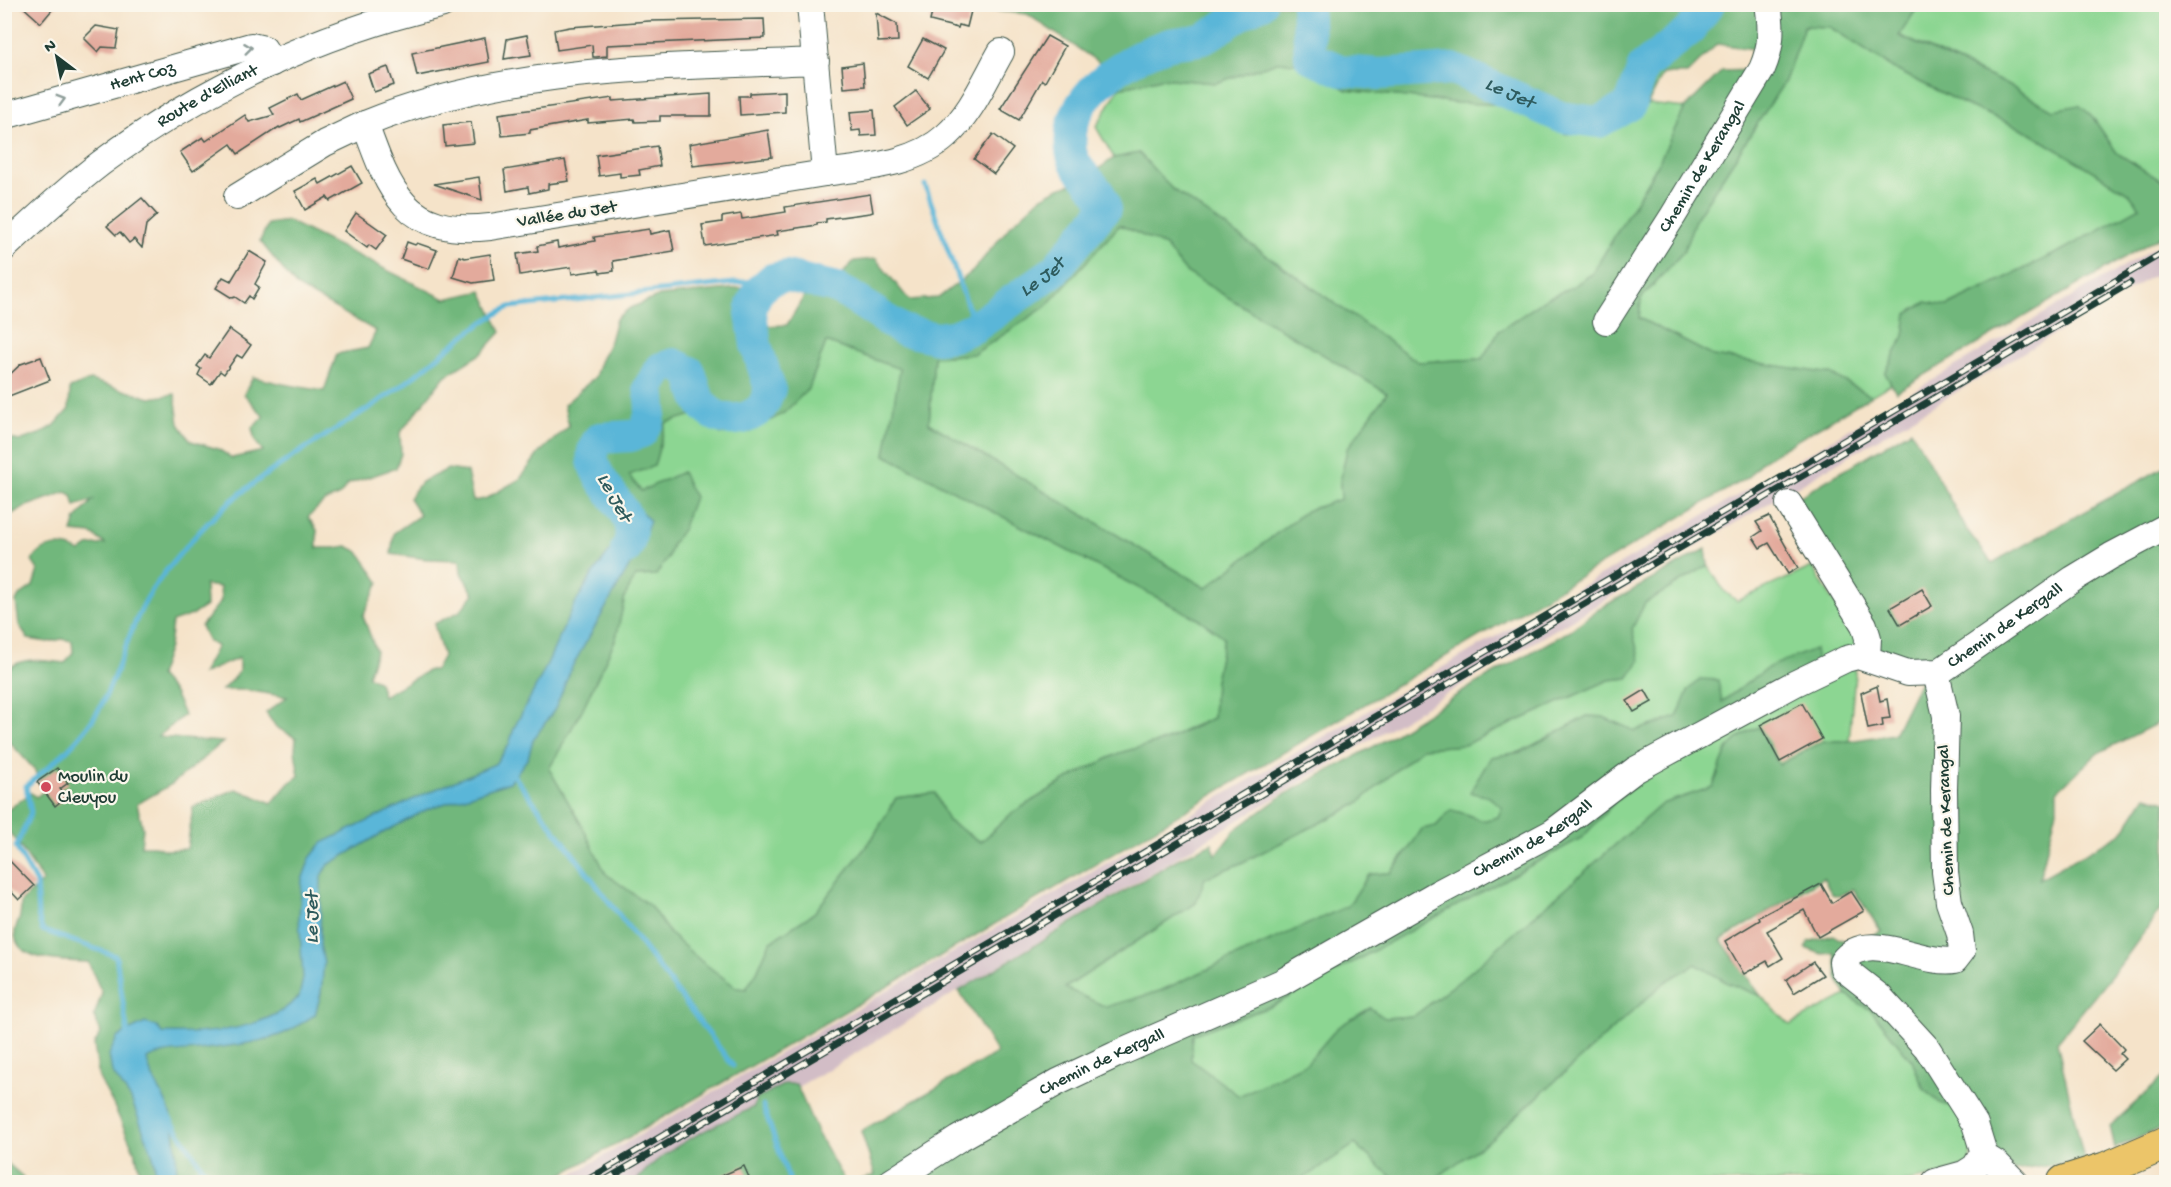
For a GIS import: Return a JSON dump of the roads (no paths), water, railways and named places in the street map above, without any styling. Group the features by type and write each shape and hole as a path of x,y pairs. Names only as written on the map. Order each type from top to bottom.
{"main road":[{"path":"2064,1182 2105,1169 2166,1143"},
{"path":"2124,1182 2166,1162"}],"street":[{"name":"Route d'Elliant","path":"4,248 101,163 200,98 272,63 348,32 443,4"},
{"path":"810,4 825,173"},
{"name":"Chemin de Kerangal","path":"1606,321 1762,69 1772,34 1768,4"},
{"name":"Hent Coz","path":"4,116 251,46 264,50 272,63"},
{"name":"Vallée du Jet","path":"365,124 380,167 394,194 404,204 423,218 442,226 490,227 894,162 940,141 966,113 1001,52"},
{"path":"237,197 308,152 365,124 410,107 444,98 565,74 816,61"},
{"path":"1790,504 1864,625 1868,638 1867,658"},
{"name":"Chemin de Kergall","path":"891,1182 958,1139 1058,1082 1282,982 1438,893 1553,832 1635,770 1730,718 1846,659 1858,656 1908,673 1936,673 2000,632 2073,579 2166,527"},
{"name":"Chemin de Kerangal","path":"1936,673 1946,716 1945,872 1949,902 1960,934 1962,951 1955,960 1943,962 1886,947 1865,948 1848,953 1842,962 1843,968 1880,997 1927,1048 1975,1124 1981,1139 1982,1155"},
{"path":"1935,1182 1964,1174 1975,1167 1982,1155 1997,1164 2015,1182"}],"water":[{"path":"633,503 650,521 638,551 572,667 555,709 533,740 528,758 510,782 428,809 328,865 321,878 320,945 324,962 321,993 315,1015 287,1032 255,1042 165,1053 147,1059 150,1072 171,1116 175,1135 177,1182 154,1182 153,1156 131,1099 112,1072 109,1055 117,1038 145,1023 156,1026 162,1033 221,1031 249,1025 276,1014 299,997 303,978 299,917 302,880 310,858 322,843 422,795 495,764 509,745 514,728 542,675 573,607 592,575 616,543 619,523 614,513"}],"waterway":[{"name":"Le Jet","path":"626,549 631,534 628,520 601,479 594,465 593,452 600,438 631,436 642,432 649,420 651,408 649,387 661,368 674,364 690,372 699,399 704,407 718,417 743,418 759,410 770,389 756,345 751,314 752,304 758,292 772,279 787,276 833,287 902,330 937,338 953,336 975,327 1054,271 1105,209 1099,194 1078,167 1071,151 1071,132 1076,114 1098,84 1113,72 1147,53 1169,44 1201,39 1245,11 1261,4"},
{"name":"Le Jet","path":"1307,4 1310,57 1342,71 1379,74 1453,69 1561,117 1599,122 1630,105 1643,67 1690,30 1709,4"},
{"path":"925,185 975,327"},
{"path":"128,1036 116,956 42,930 38,915 36,883 16,847 31,812 26,786 65,752 91,722 106,696 147,598 185,548 207,523 241,493 380,401 414,377 466,334 510,307 772,279"},
{"path":"512,773 733,1066"},
{"path":"763,1106 790,1182"},
{"path":"168,1116 212,1182"}],"railway":[{"path":"584,1182 2166,251"},
{"path":"602,1182 2130,283"}],"place":[{"name":"Moulin du Cleuyou","path":"46,787"}]}
